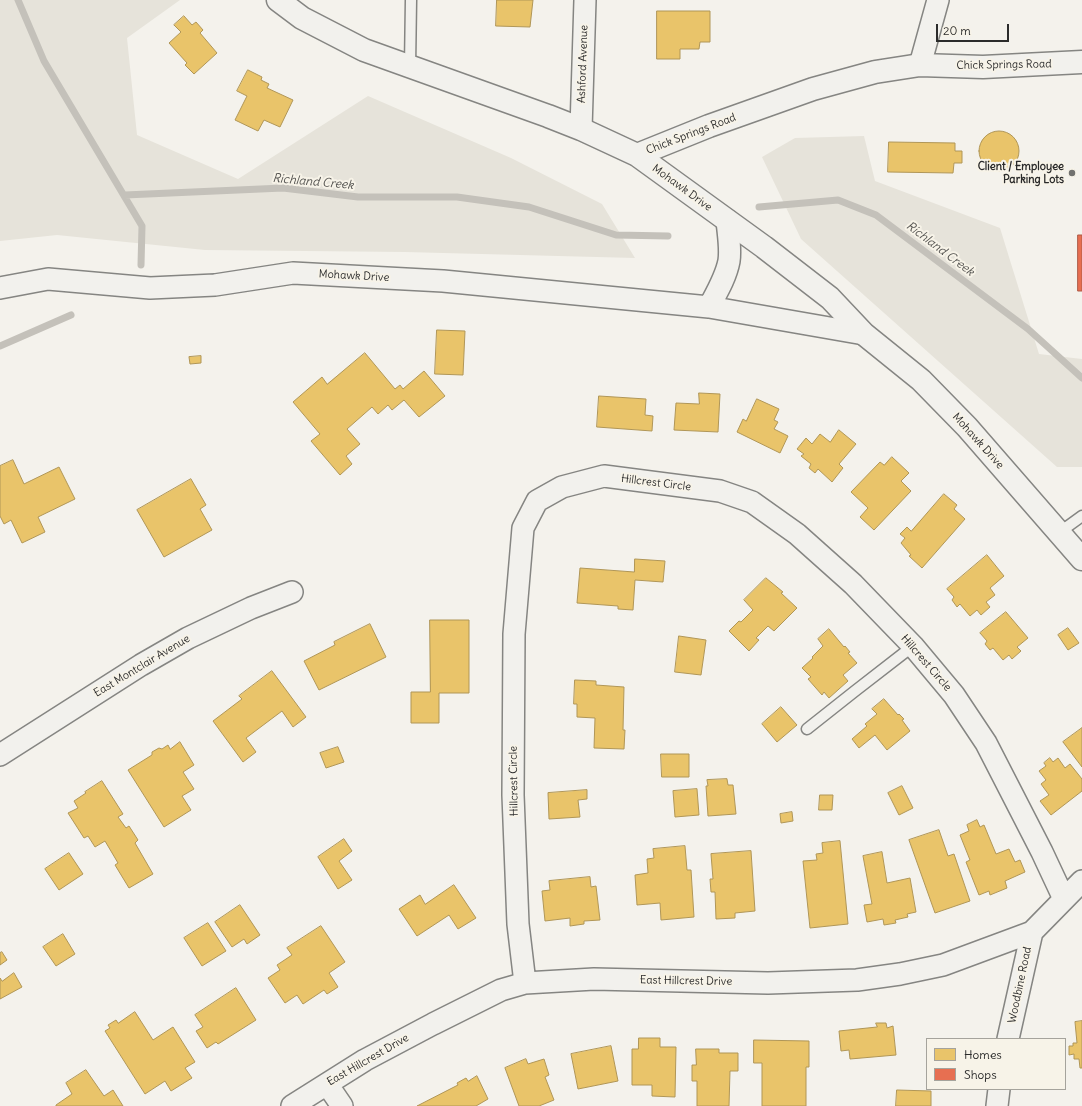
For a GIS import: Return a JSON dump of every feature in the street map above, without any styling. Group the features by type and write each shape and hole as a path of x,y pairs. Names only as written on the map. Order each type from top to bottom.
{"street":[{"name":"Chick Springs Road","path":"278,0 308,22 364,50 581,129 637,155 709,126 813,89 875,72 920,65 983,67 1082,62"},
{"name":"Ashford Avenue","path":"581,129 585,0"},
{"path":"920,65 938,0"},
{"name":"Mohawk Drive","path":"637,155 764,247 830,298 864,334 921,380 967,427 1082,559"},
{"path":"709,307 723,279 729,261 730,248 727,220"},
{"name":"Mohawk Drive","path":"0,288 48,279 165,288 215,285 293,273 443,281 709,307 864,334"},
{"name":"Hillcrest Circle","path":"525,983 518,924 514,802 514,634 523,528 537,500 562,487 604,476 720,491 752,502 797,534 853,584 913,646 954,695 986,743 1042,852 1064,899"},
{"name":"East Montclair Avenue","path":"0,755 141,665 188,638 252,608 292,592"},
{"name":"East Hillcrest Drive","path":"292,1106 366,1060 433,1024 501,990 525,983 594,978 768,983 857,980 900,974 943,965 1032,932 1082,881"},
{"name":"Woodbine Road","path":"1008,1038 1032,932"},
{"path":"326,1084 342,1106"},
{"path":"998,1106 999,1090"}],"lane":[{"path":"410,67 411,0"},
{"path":"1060,532 1082,516"},
{"path":"807,729 913,646"}],"shaded area":[{"path":"0,0 180,0 127,38 137,135 238,179 368,96 511,158 602,204 635,258 405,252 205,250 57,235 0,241"},
{"path":"864,136 875,181 1000,228 1039,354 1082,359 1082,467 1057,467 801,239 762,157 795,138"}],"building: Homes":[{"path":"497,0 533,0 530,27 496,26"},
{"path":"657,11 710,11 710,42 700,42 699,49 680,49 680,59 657,59"},
{"path":"184,16 192,25 196,22 203,30 200,33 217,53 194,74 185,65 187,63 169,43 181,32 174,25"},
{"path":"248,70 262,77 261,80 269,84 267,88 293,100 280,127 264,120 258,131 235,120 247,96 237,91"},
{"path":"999,131 1007,133 1013,137 1017,143 1019,151 1017,159 1013,165 1007,169 999,171 991,169 985,165 981,159 979,151 981,143 985,137 991,133"},
{"path":"889,142 955,143 955,151 962,151 962,163 954,163 953,173 888,172"},
{"path":"437,330 465,331 463,375 435,374"},
{"path":"365,353 395,389 400,385 403,389 424,371 445,396 419,417 404,400 392,410 388,405 378,414 372,407 347,429 360,444 346,456 352,464 340,475 311,441 320,434 293,402 322,377 327,384"},
{"path":"201,356 201,363 190,364 189,357"},
{"path":"699,393 720,394 718,432 674,430 676,403 699,404"},
{"path":"599,396 646,399 645,415 653,416 652,431 597,427"},
{"path":"757,399 779,409 774,420 778,422 774,429 788,436 780,453 737,432 743,419 746,421"},
{"path":"839,430 856,444 839,464 843,468 832,482 818,469 815,473 809,468 811,464 801,456 804,454 797,449 806,438 812,444 820,434 830,442"},
{"path":"892,457 909,473 901,481 911,491 874,530 860,517 868,508 851,492 880,462 884,465"},
{"path":"13,460 24,484 59,467 75,499 38,517 45,532 22,543 11,520 4,524 0,516 0,466"},
{"path":"191,479 206,505 200,509 212,530 164,557 137,510"},
{"path":"944,494 957,505 954,509 965,519 922,568 909,556 911,555 901,543 905,538 900,534 907,527 911,531"},
{"path":"987,555 1004,576 990,588 995,595 986,602 990,607 981,615 977,610 970,616 960,604 957,607 952,600 954,597 947,589"},
{"path":"635,559 665,561 663,582 635,580 633,610 618,609 618,606 577,603 580,568 634,572"},
{"path":"766,578 783,592 781,593 797,608 774,631 768,626 756,638 759,640 749,651 729,631 753,610 744,600"},
{"path":"1006,612 1028,638 1017,647 1021,651 1012,659 1009,655 1003,660 993,648 990,650 985,644 987,641 980,633"},
{"path":"430,620 469,620 469,693 439,693 439,723 411,723 411,692 430,692"},
{"path":"370,624 386,657 319,690 304,661 335,645 334,642"},
{"path":"1068,628 1079,643 1068,650 1058,635"},
{"path":"829,629 850,652 848,653 857,663 843,675 848,681 829,698 824,692 822,695 808,679 811,677 802,668 823,646 818,639"},
{"path":"679,636 706,640 701,675 675,672"},
{"path":"272,671 306,717 293,727 282,711 246,738 256,752 243,762 213,721 242,699 239,696"},
{"path":"575,680 596,681 596,685 624,687 624,749 594,748 595,718 577,717 577,704 574,704"},
{"path":"884,699 898,715 899,714 904,719 902,720 910,731 887,750 875,735 859,748 852,739 867,726 865,724 877,714 872,709"},
{"path":"781,707 797,725 777,742 762,724"},
{"path":"1082,728 1082,767 1063,742"},
{"path":"180,742 194,765 183,772 194,789 182,796 191,810 164,827 128,770 152,755 152,752 159,748 162,749 168,745 170,749"},
{"path":"338,747 344,762 326,768 320,753"},
{"path":"661,754 689,754 689,777 662,777"},
{"path":"1050,758 1053,762 1058,758 1065,768 1070,764 1082,779 1082,791 1051,815 1040,801 1049,795 1041,784 1046,780 1039,771 1046,766 1044,763"},
{"path":"727,779 728,785 733,785 736,814 708,816 707,780"},
{"path":"102,781 123,814 118,817 126,828 129,826 138,840 135,843 153,874 129,888 115,865 118,863 105,841 95,847 88,836 84,838 68,813 78,808 74,801"},
{"path":"902,786 913,808 899,815 888,793"},
{"path":"697,789 699,815 675,817 673,791"},
{"path":"587,790 587,799 578,800 580,817 549,819 548,793"},
{"path":"820,795 833,795 832,810 819,810"},
{"path":"792,812 793,821 781,823 780,814"},
{"path":"977,820 980,827 984,825 996,854 1009,849 1015,862 1020,860 1025,872 1005,881 1007,888 990,895 989,891 979,895 966,862 970,860 960,835 969,831 967,825"},
{"path":"939,830 948,856 954,854 970,901 935,913 909,840"},
{"path":"344,839 352,851 339,861 352,880 338,889 318,857"},
{"path":"840,841 848,924 810,928 803,861 817,860 816,854 823,853 822,843"},
{"path":"685,846 687,870 691,870 694,917 661,920 660,903 637,905 635,875 648,873 647,859 654,858 653,849"},
{"path":"751,851 755,911 735,913 735,918 716,919 715,892 711,892 710,879 713,879 711,854"},
{"path":"882,852 887,883 910,878 916,912 907,914 908,917 895,920 896,923 884,925 883,919 867,922 864,905 872,904 863,856"},
{"path":"69,853 83,874 59,890 45,869"},
{"path":"590,877 591,887 596,886 600,920 584,921 584,924 570,926 570,918 545,921 542,891 550,890 549,881"},
{"path":"454,885 476,918 458,929 449,915 417,936 399,909 420,895 425,904"},
{"path":"240,905 260,935 247,944 244,939 232,947 215,922"},
{"path":"208,923 226,951 202,966 184,938"},
{"path":"321,926 345,962 329,973 338,987 327,994 324,990 303,1004 297,995 285,1003 268,978 280,970 277,965 292,955 287,948"},
{"path":"63,934 75,954 56,966 43,947"},
{"path":"2,952 7,960 0,965 0,953"},
{"path":"14,973 22,987 0,999 0,978 2,981"},
{"path":"236,988 256,1020 218,1044 216,1042 207,1048 196,1031 203,1027 195,1015"},
{"path":"135,1012 153,1040 173,1027 195,1062 185,1068 192,1078 171,1091 165,1081 145,1094 105,1031 110,1028 108,1025 116,1020 118,1023"},
{"path":"1082,1021 1082,1068 1080,1068 1079,1059 1074,1059 1074,1054 1069,1055 1069,1046 1073,1046 1073,1043 1077,1043 1075,1022"},
{"path":"876,1023 886,1023 887,1028 893,1026 896,1055 850,1059 849,1050 841,1051 839,1031 877,1027"},
{"path":"639,1038 660,1038 660,1047 676,1047 675,1097 652,1096 652,1085 632,1085 632,1049 638,1049"},
{"path":"754,1040 809,1041 809,1067 806,1067 806,1106 762,1106 762,1063 754,1063"},
{"path":"611,1046 618,1081 578,1089 571,1054"},
{"path":"696,1049 719,1049 719,1053 738,1053 738,1071 730,1071 729,1106 697,1106 697,1081 692,1081 692,1065 696,1065"},
{"path":"526,1059 528,1064 544,1059 549,1075 545,1077 554,1100 539,1106 519,1106 505,1068"},
{"path":"86,1070 104,1096 113,1090 123,1106 56,1106 72,1094 66,1083"},
{"path":"477,1076 488,1099 476,1106 417,1106 458,1085 457,1083 466,1078 468,1081"},
{"path":"897,1090 931,1091 931,1106 896,1106"}],"building: Shops":[{"path":"1078,235 1082,235 1082,291 1078,291"}],"waterway":[{"name":"Richland Creek","path":"18,0 44,61 142,226 141,265"},
{"name":"Richland Creek","path":"125,195 283,188 358,197 457,197 529,207 616,235 668,236"},
{"name":"Richland Creek","path":"759,207 838,200 876,215 1028,329 1082,378"},
{"path":"0,346 71,315"}],"place":[{"name":"Client / Employee Parking Lots","path":"1072,173"}]}
